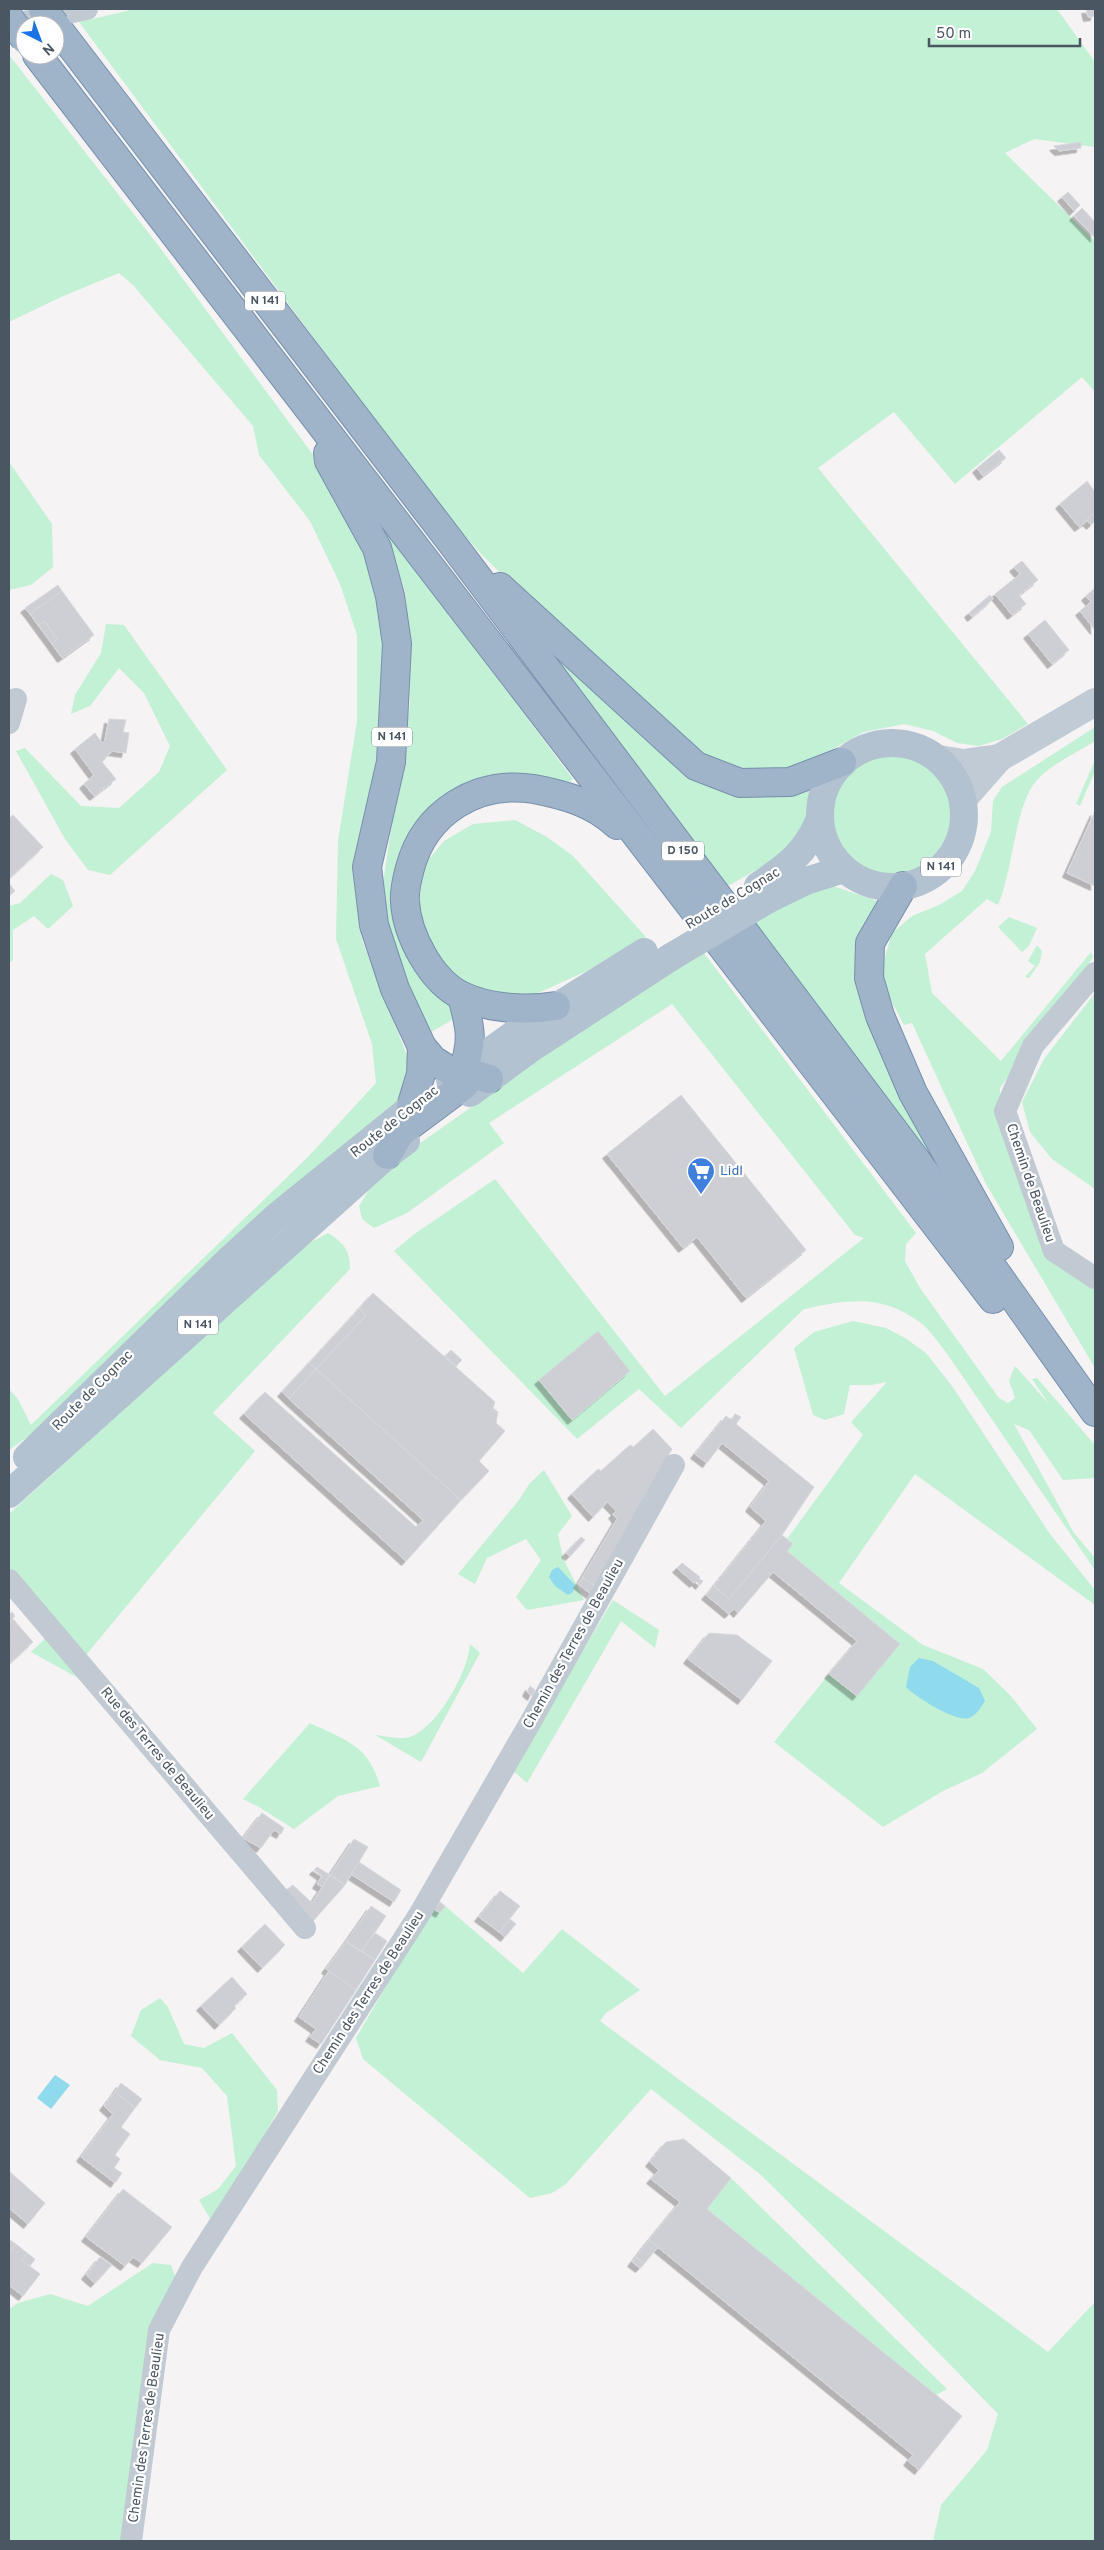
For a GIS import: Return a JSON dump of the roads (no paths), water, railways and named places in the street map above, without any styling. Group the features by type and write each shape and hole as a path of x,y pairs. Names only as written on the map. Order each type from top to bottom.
{"highway":[{"name":"N 141","path":"65,39 450,542"},
{"name":"N 141","path":"45,65 325,430 329,461 377,548 390,596 397,644 391,762 367,867 374,925 395,988 422,1047 421,1074 411,1108"},
{"name":"D 150","path":"325,430 1047,1369 1095,1424"},
{"path":"450,542 696,766 740,784 790,782 842,762"},
{"name":"D 150","path":"450,542 916,1160 1095,1412"},
{"path":"556,1006 537,1009 514,1008 462,996 431,968 417,948 404,901 406,882 420,842 433,822 448,808 466,797 504,787 560,794 587,804 615,823 660,868"},
{"path":"903,886 870,943 869,978 880,1016 913,1093 989,1233 1095,1386"},
{"path":"387,1155 401,1132 464,1085 464,1071 471,1049 470,1034 462,996"},
{"path":"422,1047 433,1060 449,1070 464,1071 489,1079"}],"main road":[{"path":"963,800 999,758 1095,702"},
{"name":"N 141","path":"881,742 903,743 924,750 939,759 956,779 963,800 964,823 958,845 944,865 926,879 903,886 887,887 871,884 857,878 844,869 831,855 823,839 819,821 821,799 826,786 842,762 860,749 881,742"},
{"path":"939,759 963,763 999,758"},
{"name":"Route de Cognac","path":"763,893 811,840 819,821"},
{"name":"Route de Cognac","path":"9,1477 126,1358 229,1260 411,1108 556,1006 666,949 763,893 844,869"},
{"name":"Route de Cognac","path":"9,1494 387,1155 582,1013 666,949"}],"street":[{"path":"9,25 87,9"},
{"path":"9,723 16,699"},
{"name":"Chemin de Beaulieu","path":"1095,974 1033,1046 1005,1111 1054,1251 1095,1278"},
{"name":"Chemin des Terres de Beaulieu","path":"131,2541 160,2330 192,2267 419,1915 530,1724 674,1465"},
{"name":"Rue des Terres de Beaulieu","path":"9,1580 305,1928"}],"water":[{"path":"558,1567 575,1585 573,1592 568,1595 555,1586 549,1577 552,1570"},
{"path":"919,1658 933,1661 979,1688 985,1701 972,1717 955,1717 946,1713 926,1702 906,1687 910,1667"},
{"path":"55,2075 70,2085 51,2109 37,2098"}],"place":[{"name":"Lidl","path":"701,1195"}]}
